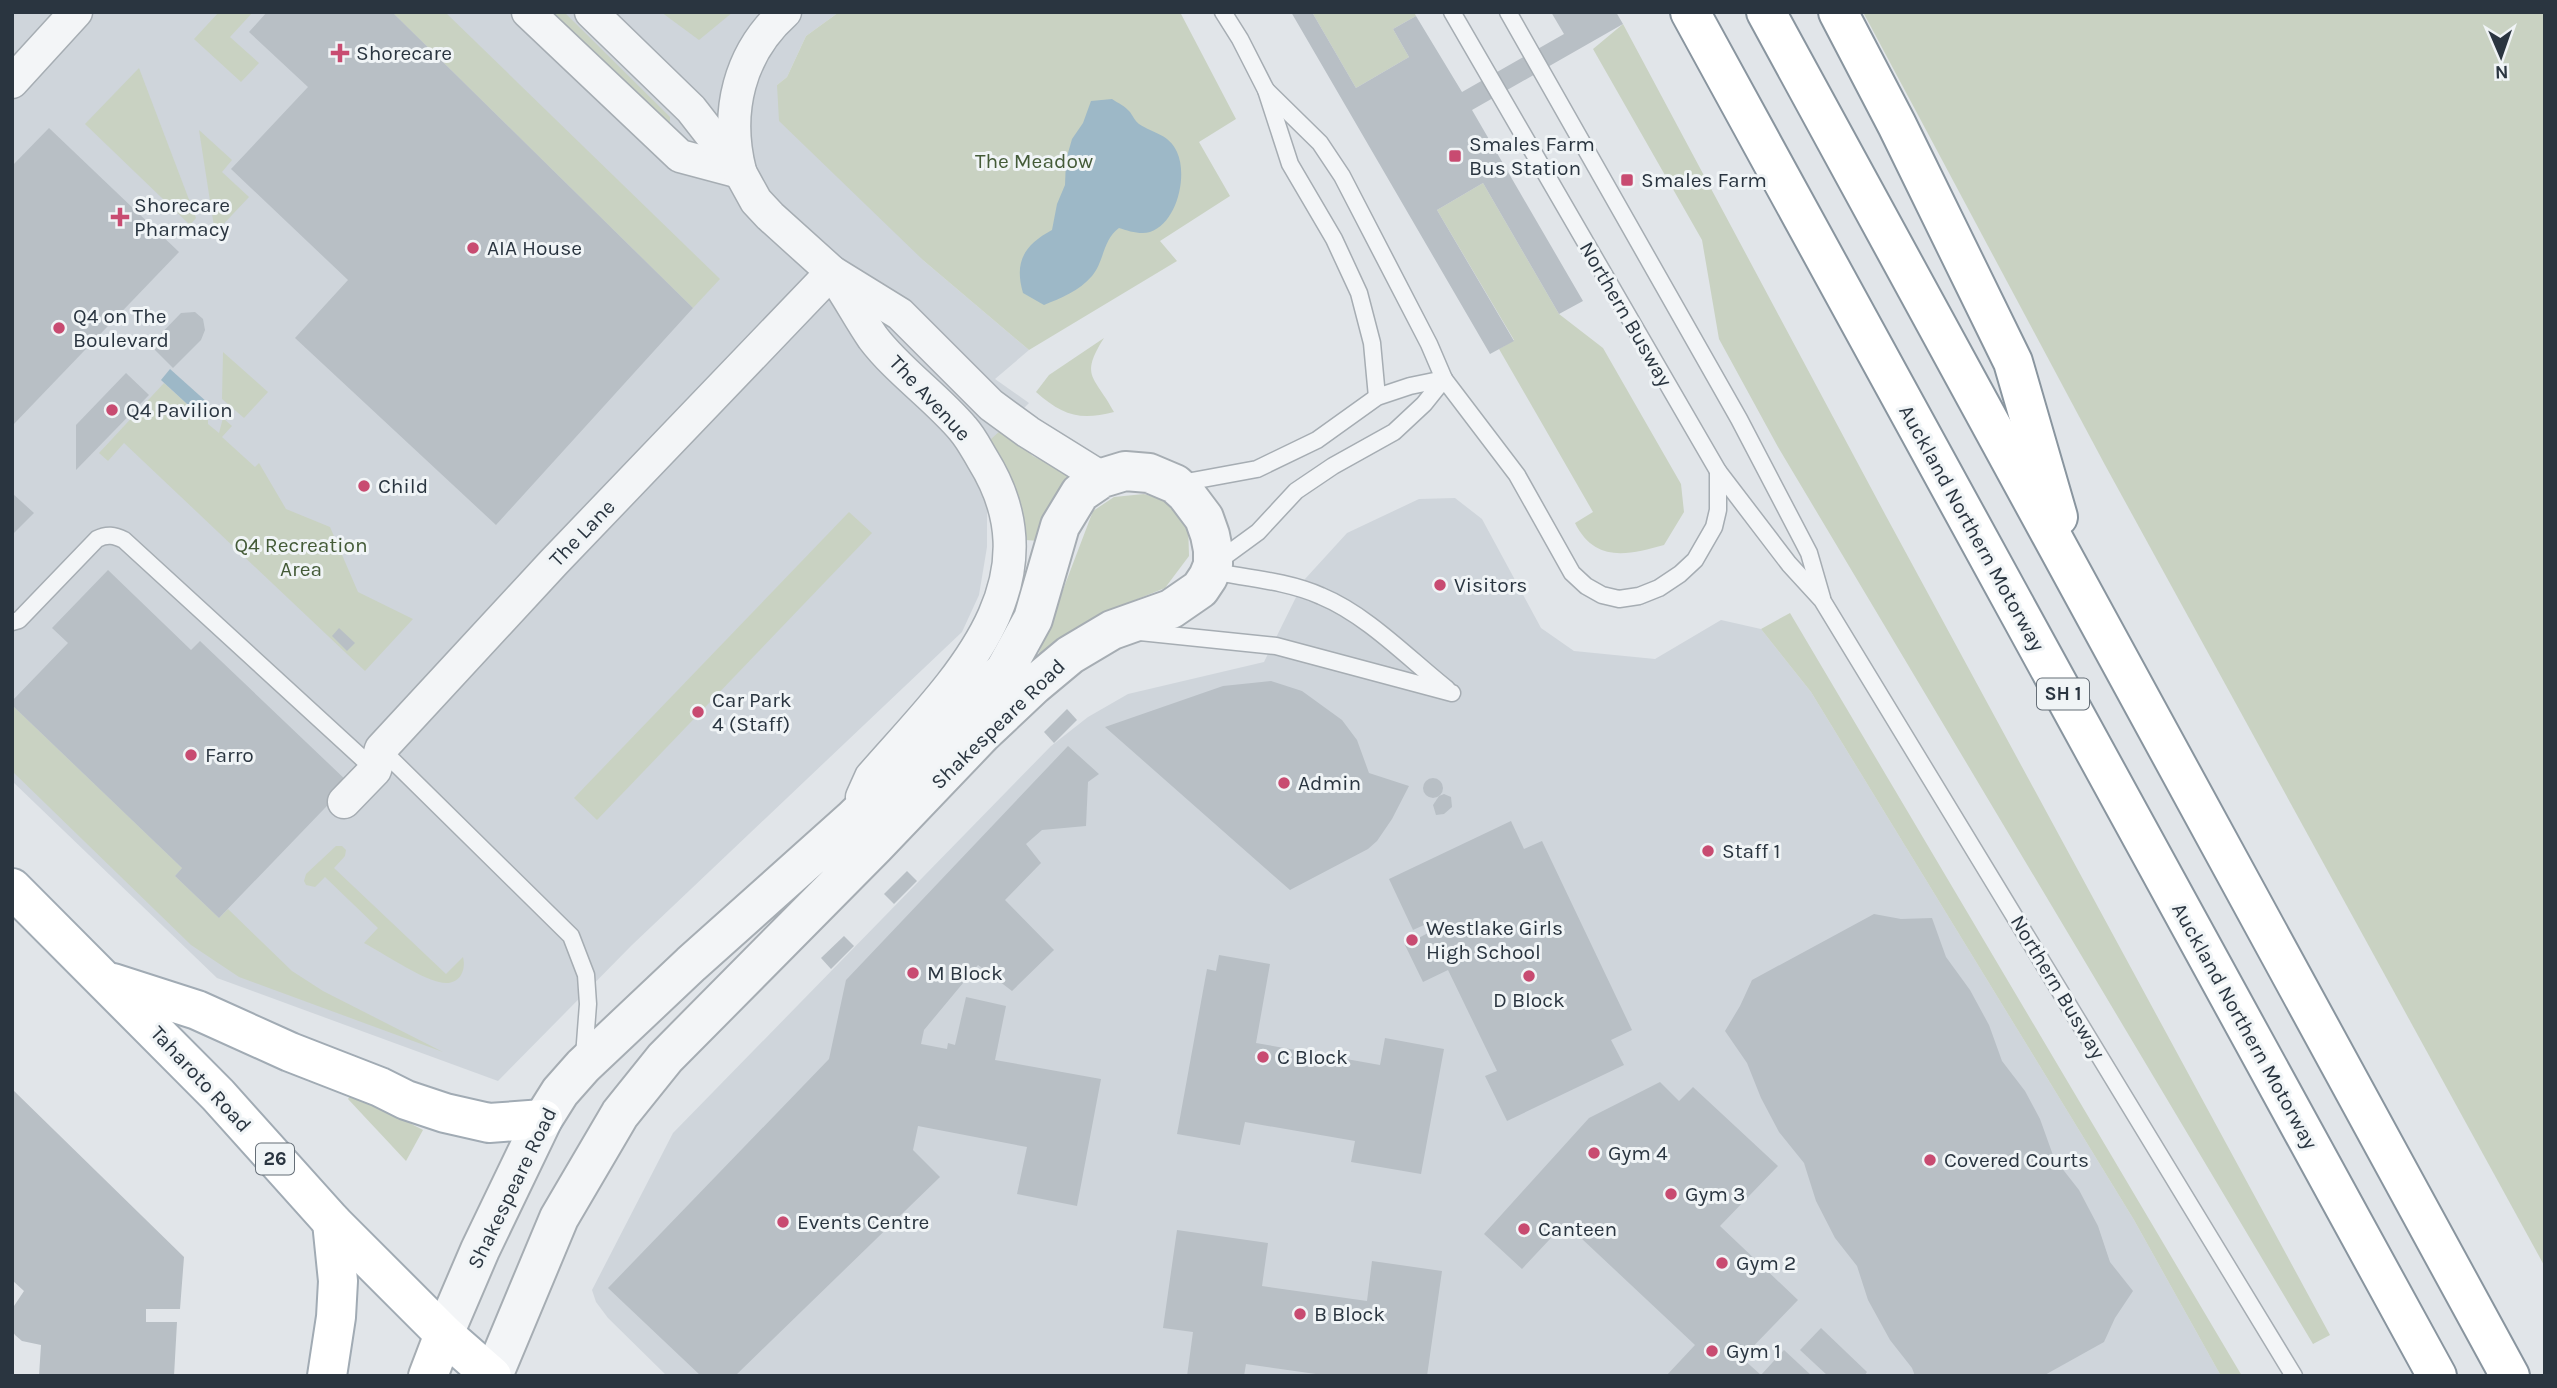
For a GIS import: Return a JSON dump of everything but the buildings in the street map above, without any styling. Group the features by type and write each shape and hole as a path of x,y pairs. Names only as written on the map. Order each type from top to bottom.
{"main road":[{"name":"Auckland Northern Motorway","path":"1690,12 2437,1376"},
{"path":"1766,12 2077,587 2510,1376"},
{"path":"1838,12 1897,125 2013,362 2077,587"},
{"name":"Taharoto Road","path":"12,888 218,1095 332,1222 444,1334"},
{"path":"107,981 197,1010 290,1052 406,1100 445,1113 489,1123 543,1119"},
{"path":"327,1376 336,1317 338,1281 332,1222"},
{"name":"26","path":"444,1334 493,1376"},
{"name":"Shakespeare Road","path":"428,1376 444,1334"}],"street":[{"path":"12,82 76,12"},
{"path":"528,12 680,156 740,172 733,132 736,96 748,62 760,41 785,12"},
{"name":"The Avenue","path":"591,12 691,109 740,172 756,201 770,216 832,272 900,314 1000,412 1102,478"},
{"name":"The Avenue","path":"832,272 874,339 964,430 991,473 1003,500 1009,530 1010,557 1006,582 995,616 979,646 961,673 871,777 852,820"},
{"name":"The Lane","path":"344,802 554,562 832,272"},
{"name":"Shakespeare Road","path":"444,1334 480,1250 543,1119 583,1066 691,964 852,820 1005,670 1033,619 1060,526 1070,506 1089,485 1114,472 1140,471 1175,484 1204,518 1213,550 1212,568 1200,589 1171,609 1112,630 1070,655 1034,685 665,1058 620,1114 559,1218 493,1376"}],"lane":[{"path":"1223,12 1266,90 1290,164 1334,239 1359,293 1372,343 1377,397"},
{"name":"Northern Busway","path":"1452,12 1718,471 1789,564 1822,600 2294,1376"},
{"name":"Northern Busway","path":"1508,12 1739,419 1809,553 1822,600"},
{"path":"1266,90 1320,143 1342,176 1429,344 1444,379 1517,475 1572,573 1586,586 1602,595 1619,599 1659,589 1680,574 1695,560 1714,527 1718,471"},
{"path":"1175,484 1250,471 1277,461 1317,440 1377,397 1444,379"},
{"path":"1212,568 1258,532 1296,491 1333,466 1394,432 1424,404 1444,379"},
{"path":"12,622 19,620 97,540 109,535 124,540 378,760 571,936 586,975 588,1004 583,1066"},
{"path":"1112,630 1219,638 1276,646 1452,693 1337,603 1304,589 1212,568"}],"shaded area":[{"path":"12,12 839,12 806,36 787,77 777,85 924,261 1029,350 995,379 1029,403 973,460 987,502 987,547 979,595 962,632 632,945 498,1081 217,978 12,781"},
{"name":"Westlake Girls High School","path":"1455,498 1482,519 1541,628 1574,651 1655,659 1721,620 1761,629 1811,692 2134,1220 2221,1376 667,1376 608,1318 596,1302 592,1290 673,1133 1051,746 1088,717 1128,694 1264,662 1305,579 1347,533 1419,499"}],"green space":[{"path":"219,12 253,12 230,37 259,63 241,82 194,39"},
{"path":"392,12 445,12 720,279 693,308"},
{"path":"545,12 564,12 670,117 670,126"},
{"path":"661,12 733,12 699,40"},
{"name":"The Meadow","path":"839,12 1180,12 1236,119 1199,142 1230,196 1160,241 1177,261 1029,350 924,261 779,121 777,85 787,77 806,36"},
{"path":"1312,12 1414,12 1416,16 1393,29 1409,57 1356,88"},
{"path":"1863,12 2545,12 2545,1267 2105,465"},
{"path":"1623,24 2330,1335 2313,1344 1778,447 1719,339 1702,240 1593,49"},
{"path":"139,68 196,218 190,225 85,124"},
{"path":"199,130 232,160 222,172 249,197 215,233"},
{"path":"1483,183 1559,314 1603,348 1681,484 1684,512 1664,545 1614,553 1592,545 1575,523 1593,512 1499,349 1514,340 1437,210"},
{"path":"1104,338 1096,351 1091,369 1092,376 1114,412 1091,416 1072,414 1054,406 1036,392 1049,375"},
{"path":"223,352 268,392 244,418 222,399"},
{"name":"Q4 Recreation Area","path":"164,383 198,414 208,403 208,424 219,433 223,418 232,426 222,437 255,467 259,463 286,509 330,527 358,592 413,619 365,671 124,443 108,461 99,453"},
{"path":"1002,429 1033,456 1070,475 1045,515 1038,541 1026,540 1020,502 1008,472 990,440"},
{"path":"1144,494 1167,501 1188,522 1189,556 1165,588 1100,614 1056,642 1037,658 1093,511 1114,497"},
{"path":"849,512 872,533 597,820 574,798"},
{"path":"1790,613 2242,1376 2221,1376 2134,1220 1811,692 1761,629"},
{"path":"12,705 182,868 175,876 219,918 228,909 292,971 323,991 443,1052 239,977 191,945 12,771"},
{"path":"336,846 342,846 346,850 345,856 334,868 446,974 463,957 462,973 456,981 445,983 431,980 364,943 378,928 325,877 315,887 306,885 306,874"},
{"path":"352,1093 423,1130 406,1161 348,1099"}],"water":[{"path":"1112,99 1128,110 1139,124 1170,141 1174,146 1181,173 1178,198 1167,219 1150,232 1139,233 1119,228 1110,238 1092,276 1070,293 1044,305 1023,293 1021,263 1028,248 1052,230 1057,204 1065,185 1066,160 1072,139 1083,123 1091,101"},
{"path":"170,369 208,403 198,414 161,380"}],"place":[{"name":"Shorecare","path":"340,53"},
{"name":"Smales Farm Bus Station","path":"1455,156"},
{"name":"Smales Farm","path":"1627,180"},
{"name":"Shorecare Pharmacy","path":"120,217"},
{"name":"AIA House","path":"473,248"},
{"name":"Q4 on The Boulevard","path":"59,328"},
{"name":"Q4 Pavilion","path":"112,410"},
{"name":"Child","path":"364,486"},
{"name":"Visitors","path":"1440,585"},
{"name":"Car Park 4 (Staff)","path":"698,712"},
{"name":"Farro","path":"191,755"},
{"name":"Admin","path":"1284,783"},
{"name":"Staff 1","path":"1708,851"},
{"name":"Westlake Girls High School","path":"1412,940"},
{"name":"M Block","path":"913,973"},
{"name":"D Block","path":"1529,976"},
{"name":"C Block","path":"1263,1057"},
{"name":"Gym 4","path":"1594,1153"},
{"name":"Covered Courts","path":"1930,1160"},
{"name":"Gym 3","path":"1671,1194"},
{"name":"Events Centre","path":"783,1222"},
{"name":"Canteen","path":"1524,1229"},
{"name":"Gym 2","path":"1722,1263"},
{"name":"B Block","path":"1300,1314"},
{"name":"Gym 1","path":"1712,1351"}]}
